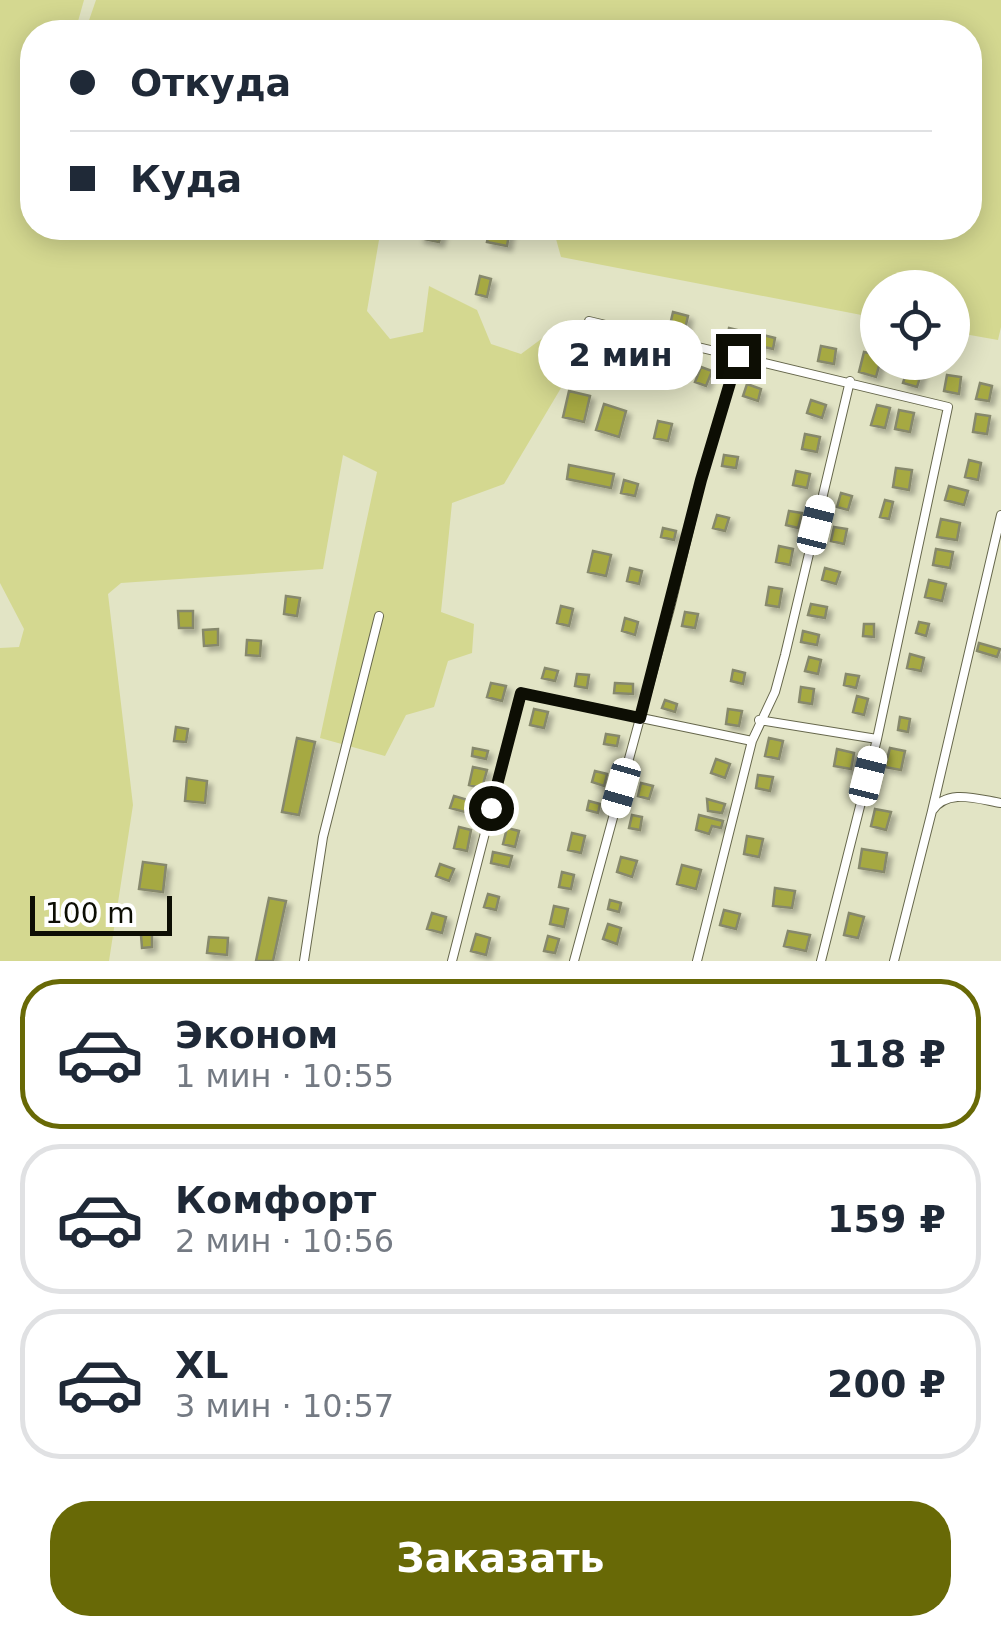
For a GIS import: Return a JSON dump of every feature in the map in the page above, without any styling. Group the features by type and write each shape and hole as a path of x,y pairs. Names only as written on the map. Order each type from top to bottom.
{"street":[{"path":"589,321 948,407 877,738 821,961"},
{"path":"574,961 701,480 738,356"},
{"path":"697,961 752,741 775,692 785,656 850,381"},
{"path":"894,961 1001,515"},
{"path":"304,961 322,838 378,616"},
{"path":"452,961 521,693 752,741"},
{"path":"759,720 877,738"},
{"path":"932,811 947,797 1001,803"}],"green space":[{"path":"0,0 84,0 78,20 20,20 20,240 379,240 367,311 390,339 423,332 429,286 477,310 491,344 521,354 567,320 580,356 504,484 452,503 441,612 474,624 472,653 448,661 434,707 406,715 385,756 320,738 377,472 343,455 323,569 121,583 108,594 133,805 109,961 0,961 0,648 19,647 24,629 0,583"},
{"path":"96,0 1001,0 998,340 970,335 970,270 860,270 860,315 561,257 556,240 982,240 982,20 89,20"}],"building":[{"path":"487,240 508,240 507,246"},
{"path":"480,276 491,279 487,297 476,294"},
{"path":"673,312 688,316 685,329 670,325"},
{"path":"729,328 745,332 743,343 727,340"},
{"path":"763,335 775,338 773,349 760,346"},
{"path":"596,341 611,344 608,361 593,358"},
{"path":"821,346 836,349 834,364 818,361"},
{"path":"625,352 640,355 636,372 621,369"},
{"path":"665,354 681,357 677,376 662,373"},
{"path":"701,367 712,371 706,386 695,382"},
{"path":"904,380 919,380 917,387 903,383"},
{"path":"946,380 961,380 959,394 944,391"},
{"path":"980,383 992,386 989,401 976,399"},
{"path":"747,384 761,389 758,401 743,396"},
{"path":"569,391 590,396 584,422 563,417"},
{"path":"811,400 826,405 822,418 807,413"},
{"path":"604,404 626,411 619,437 596,430"},
{"path":"877,405 890,408 885,428 871,425"},
{"path":"899,410 914,413 910,432 895,429"},
{"path":"976,414 990,416 987,434 973,432"},
{"path":"658,421 672,424 668,441 654,438"},
{"path":"805,434 820,437 817,452 802,449"},
{"path":"724,455 738,457 736,468 722,466"},
{"path":"969,460 981,463 978,480 965,477"},
{"path":"569,465 614,474 611,488 567,479"},
{"path":"896,468 912,470 909,490 893,487"},
{"path":"796,471 810,474 807,488 793,485"},
{"path":"624,480 638,484 635,496 621,493"},
{"path":"949,486 968,491 964,505 945,500"},
{"path":"841,493 852,496 848,510 837,507"},
{"path":"885,500 893,502 889,519 880,517"},
{"path":"789,511 802,513 798,528 786,525"},
{"path":"717,515 729,518 725,531 713,528"},
{"path":"941,519 960,523 957,540 937,537"},
{"path":"834,527 847,529 844,544 831,541"},
{"path":"663,528 676,531 674,540 661,537"},
{"path":"779,546 793,549 790,565 776,562"},
{"path":"936,549 953,552 950,568 933,565"},
{"path":"593,551 611,555 606,576 588,572"},
{"path":"630,568 642,571 639,584 627,581"},
{"path":"825,568 840,572 836,584 822,580"},
{"path":"929,580 946,584 942,601 925,597"},
{"path":"769,587 782,589 779,607 766,605"},
{"path":"286,596 300,598 297,616 284,614"},
{"path":"811,604 827,607 825,618 808,615"},
{"path":"561,606 573,609 569,626 557,623"},
{"path":"178,611 193,611 193,628 179,628"},
{"path":"685,612 698,614 695,628 682,626"},
{"path":"625,618 638,622 635,635 622,631"},
{"path":"919,622 929,624 926,636 916,633"},
{"path":"864,624 874,624 874,637 863,636"},
{"path":"218,629 218,645 204,646 203,630"},
{"path":"803,631 819,635 817,645 801,642"},
{"path":"247,640 261,641 260,656 246,655"},
{"path":"979,643 1000,649 997,657 977,651"},
{"path":"910,654 924,658 921,671 907,668"},
{"path":"809,657 821,660 818,674 805,671"},
{"path":"545,668 558,671 555,681 542,678"},
{"path":"733,670 745,673 743,684 731,681"},
{"path":"577,674 589,675 587,688 575,686"},
{"path":"846,674 859,676 856,688 844,685"},
{"path":"491,683 506,686 502,701 487,697"},
{"path":"615,683 633,684 633,694 614,693"},
{"path":"801,687 814,689 812,704 799,702"},
{"path":"857,696 868,699 864,715 853,712"},
{"path":"665,700 677,704 675,712 662,708"},
{"path":"534,709 548,712 544,728 530,725"},
{"path":"728,709 742,711 739,726 726,724"},
{"path":"900,717 910,719 908,732 898,730"},
{"path":"176,727 188,729 186,742 174,741"},
{"path":"606,734 619,736 617,746 604,744"},
{"path":"297,738 315,742 299,815 282,812"},
{"path":"769,738 783,741 779,759 765,756"},
{"path":"473,748 488,751 486,759 472,756"},
{"path":"890,748 905,751 901,770 885,767"},
{"path":"837,749 854,753 851,769 834,766"},
{"path":"716,759 730,764 725,778 711,773"},
{"path":"473,767 487,770 482,788 469,785"},
{"path":"595,771 607,774 604,786 592,782"},
{"path":"758,775 773,777 770,791 756,788"},
{"path":"187,778 207,781 205,803 185,801"},
{"path":"641,783 653,786 649,799 638,796"},
{"path":"454,796 468,800 465,812 450,808"},
{"path":"707,799 725,804 722,813 708,811"},
{"path":"589,801 600,804 598,813 587,810"},
{"path":"875,809 891,812 886,830 871,826"},
{"path":"632,815 642,817 640,830 629,828"},
{"path":"699,815 723,821 721,828 712,826 709,834 696,830"},
{"path":"459,827 471,830 467,851 454,848"},
{"path":"507,828 519,831 515,847 503,844"},
{"path":"572,833 585,836 581,853 568,850"},
{"path":"747,836 763,839 759,857 744,854"},
{"path":"862,849 887,853 884,872 859,868"},
{"path":"493,852 512,856 509,867 491,863"},
{"path":"621,857 637,861 632,877 617,872"},
{"path":"143,862 166,865 163,892 139,889"},
{"path":"440,864 454,869 449,881 436,876"},
{"path":"682,865 701,870 696,889 677,884"},
{"path":"562,872 574,875 571,889 559,887"},
{"path":"775,888 795,891 792,908 773,906"},
{"path":"488,894 499,897 496,910 484,907"},
{"path":"269,898 286,901 273,961 256,961"},
{"path":"610,900 621,903 619,912 608,909"},
{"path":"554,906 568,909 564,927 550,924"},
{"path":"724,910 740,914 736,929 720,925"},
{"path":"432,913 446,917 442,933 427,929"},
{"path":"849,913 864,917 858,938 844,935"},
{"path":"608,924 621,928 617,944 603,939"},
{"path":"788,931 810,935 806,951 784,946"},
{"path":"152,934 152,947 142,948 141,935"},
{"path":"476,934 490,938 486,955 471,951"},
{"path":"548,936 559,939 555,953 544,951"},
{"path":"209,937 228,938 227,955 207,953"}],"route":[{"path":"491,808 521,693 640,718 701,480 738,356"}]}
